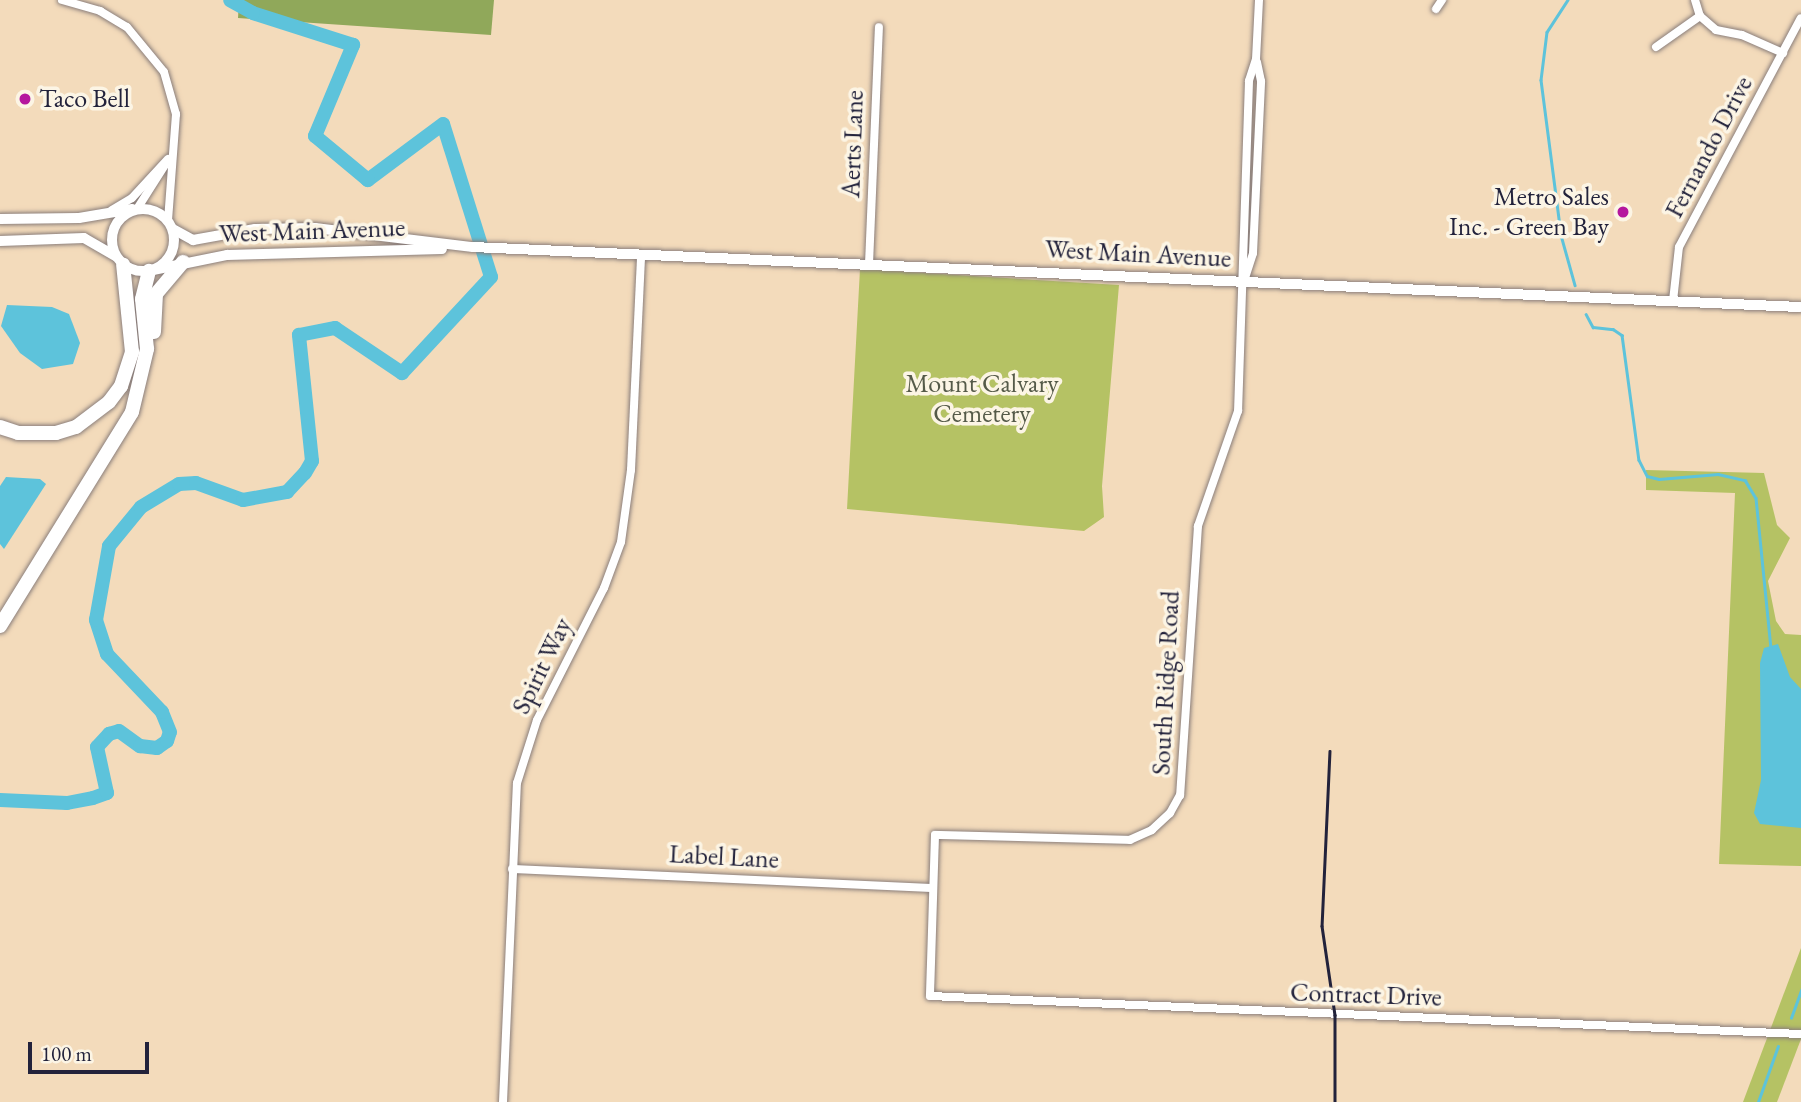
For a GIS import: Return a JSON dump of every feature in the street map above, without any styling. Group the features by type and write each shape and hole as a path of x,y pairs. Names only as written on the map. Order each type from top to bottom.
{"highway":[{"path":"0,427 18,433 56,433 76,427 109,402 121,386 132,352 120,261"},
{"path":"0,626 122,432 153,351 156,294 183,262"},
{"path":"143,373 147,349 142,299 151,270"}],"main road":[{"path":"120,261 113,229 136,209"},
{"path":"0,219 79,218 112,210 136,209 154,210 170,225 169,257 151,270 120,261 84,238 0,241"},
{"name":"West Main Avenue","path":"170,225 193,240 288,227 473,247"},
{"name":"West Main Avenue","path":"151,270 183,262 262,254 473,247 1801,307"}],"street":[{"path":"62,0 119,22 158,61 176,108 169,156 170,225"},
{"name":"South Ridge Road","path":"930,996 935,835 1129,840 1152,830 1170,813 1180,795 1198,526 1238,411 1244,282 1241,254 1249,81 1256,59 1259,0"},
{"path":"1436,9 1442,0"},
{"path":"1695,0 1700,16 1716,30 1742,35 1783,53"},
{"path":"1656,47 1700,16"},
{"name":"Fernando Drive","path":"1673,301 1679,247 1801,19"},
{"name":"Aerts Lane","path":"869,264 879,27"},
{"path":"136,209 169,156"},
{"path":"112,210 132,198 169,156"},
{"name":"Spirit Way","path":"503,1102 512,869 522,762 537,720 604,588 628,510 641,254"},
{"name":"Label Lane","path":"512,869 933,888"},
{"name":"Contract Drive","path":"930,996 1801,1034"}],"green space":[{"path":"239,0 494,0 491,35 238,18"},
{"name":"Mount Calvary Cemetery","path":"860,269 1119,285 1102,486 1104,517 1084,531 847,509"},
{"path":"1646,470 1764,473 1777,525 1790,538 1768,581 1776,621 1785,634 1801,635 1801,866 1719,864 1735,493 1646,490"},
{"path":"1801,948 1801,1039 1777,1102 1743,1102"}],"water":[{"path":"7,305 52,307 69,314 80,343 73,364 42,369 20,353 1,326"},
{"path":"6,477 40,479 46,484 4,549 0,544 0,486"},
{"path":"1778,644 1790,677 1801,689 1801,828 1760,824 1754,813 1761,780 1760,663 1764,648"}],"waterway":[{"path":"0,800 67,803 93,798 107,793 97,747 109,734 119,731 140,746 157,748 167,741 170,732 162,712 107,654 96,620 109,546 141,507 179,484 196,483 243,500 287,492 305,473 312,461 299,335 335,328 402,373 491,277 443,124 368,180 315,136 353,45 253,13 230,0"},
{"path":"1568,0 1547,32 1541,80 1561,235 1575,285"},
{"path":"1586,314 1593,327 1613,329 1622,335 1639,460 1647,476 1659,479 1718,474 1745,480 1756,498 1771,647"},
{"path":"1791,1018 1801,990"},
{"path":"1758,1102 1778,1046"}],"railway":[{"path":"1330,751 1322,926 1335,1015 1335,1102"}],"place":[{"name":"Taco Bell","path":"25,99"},
{"name":"Metro Sales Inc. - Green Bay","path":"1623,212"}]}
